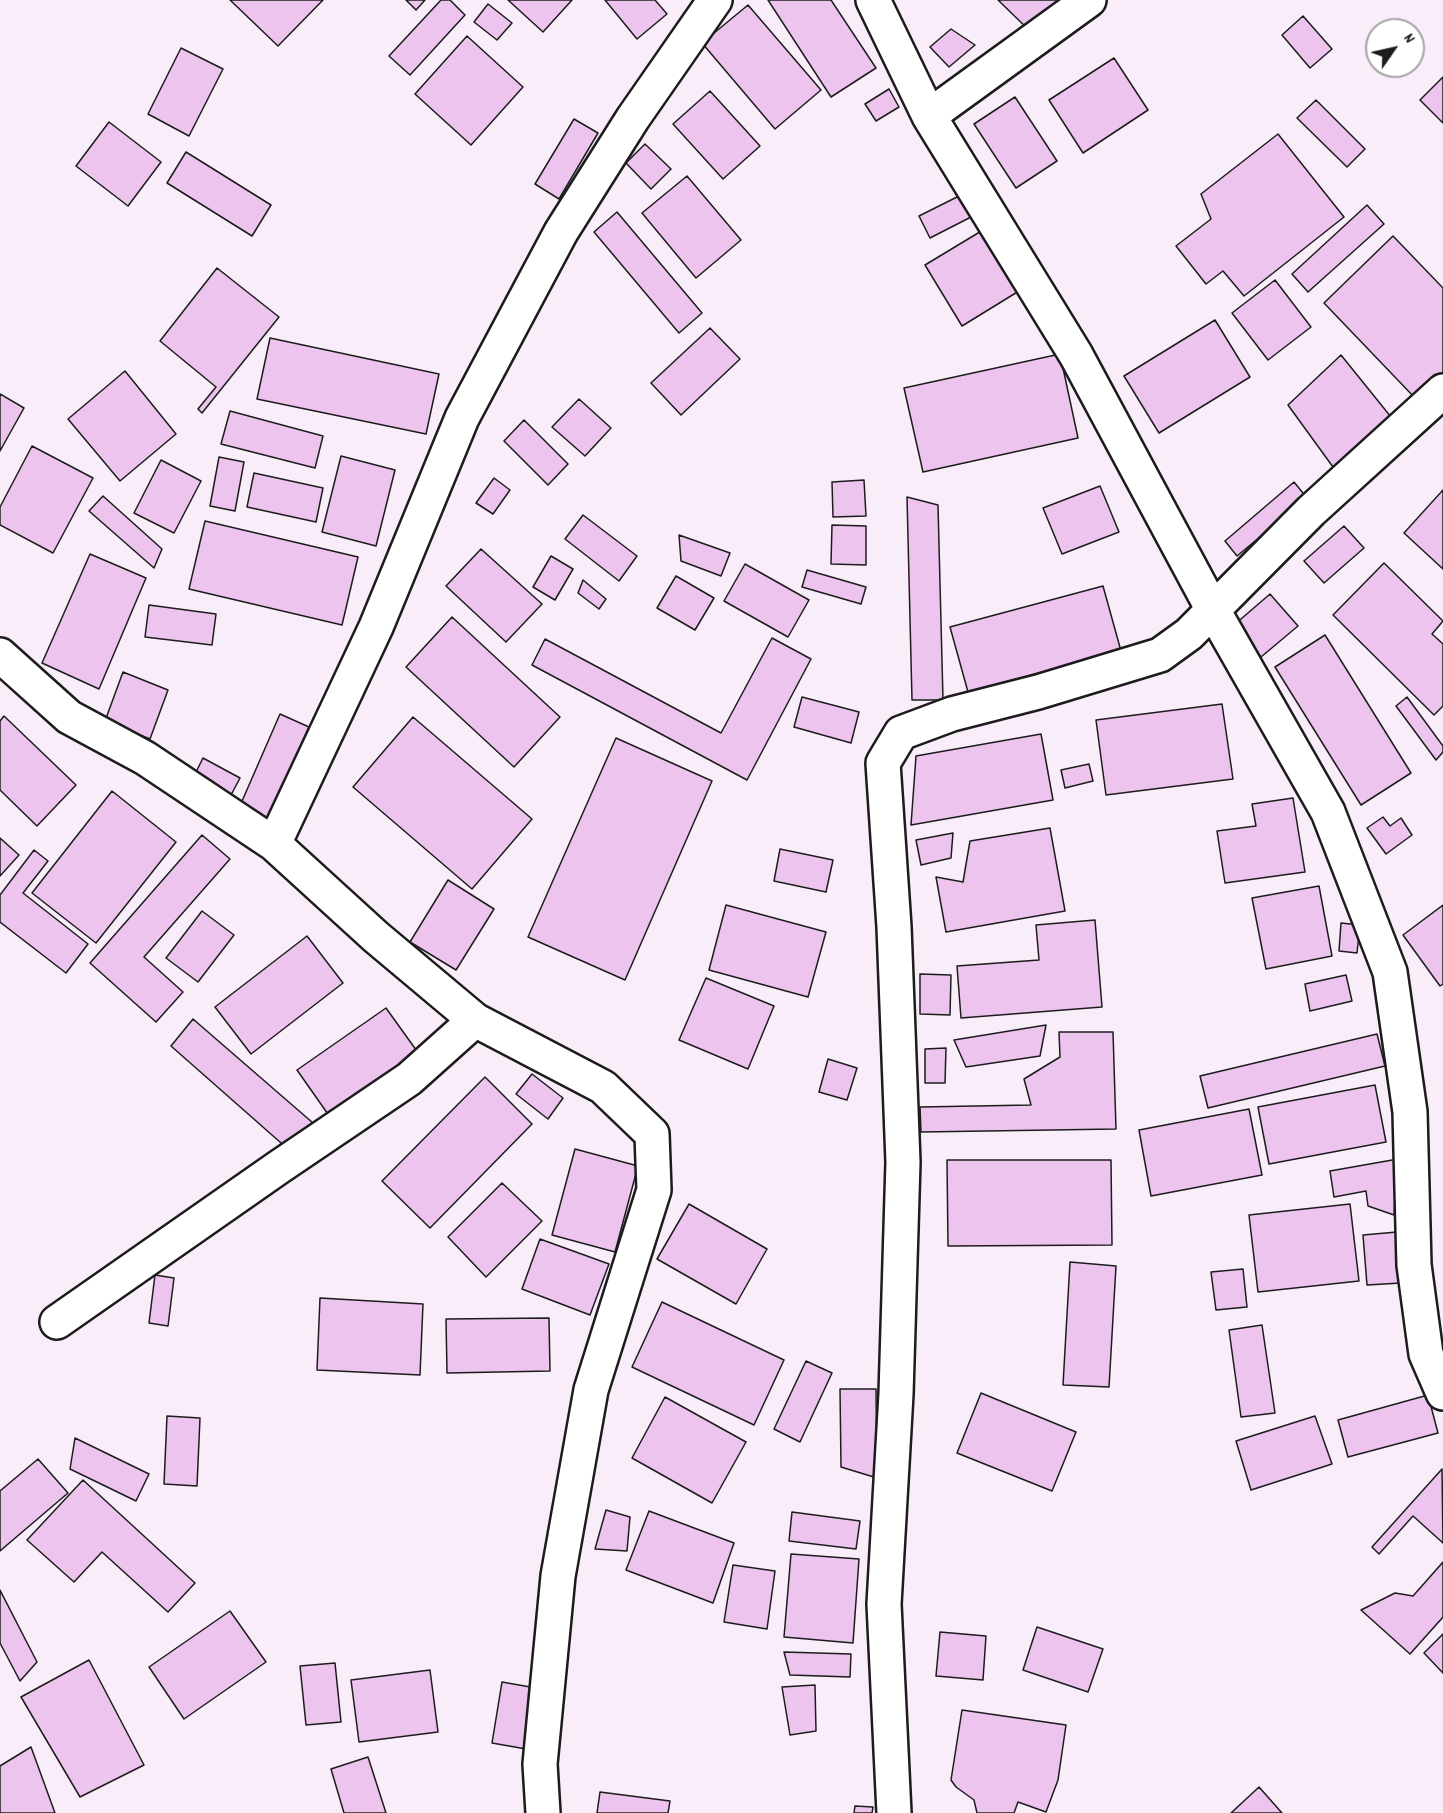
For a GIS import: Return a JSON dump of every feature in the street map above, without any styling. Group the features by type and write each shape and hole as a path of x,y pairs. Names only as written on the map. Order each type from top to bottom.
{"street":[{"path":"274,844 376,627 467,408 561,232 633,118 715,0"},
{"path":"873,0 929,116 1076,355 1213,610 1328,812 1390,972 1410,1112 1414,1265 1426,1354 1443,1393"},
{"path":"929,116 1089,0"},
{"path":"894,1813 884,1604 896,1394 903,1162 894,927 883,763 901,733 952,714 1038,692 1160,655 1189,634 1311,511 1443,391"},
{"path":"0,655 69,717 145,759 274,844 376,937 475,1020 603,1087 652,1134 654,1190 591,1390 558,1576 540,1764 543,1813"},
{"path":"57,1322 409,1079 475,1020"}],"building":[{"path":"230,0 323,0 278,46"},
{"path":"406,0 425,0 416,10"},
{"path":"441,0 450,0 465,15 410,75 389,56"},
{"path":"508,0 572,0 543,32"},
{"path":"605,0 655,0 667,14 637,39"},
{"path":"768,0 831,0 876,68 831,97"},
{"path":"998,0 1068,0 1034,35"},
{"path":"488,4 512,23 497,40 474,22"},
{"path":"748,5 821,90 775,129 702,43"},
{"path":"1303,16 1332,49 1310,68 1282,35"},
{"path":"951,29 975,45 949,67 930,47"},
{"path":"467,36 523,87 471,145 415,94"},
{"path":"181,48 223,69 189,136 148,114"},
{"path":"1114,58 1148,110 1083,153 1049,100"},
{"path":"1443,77 1443,123 1420,100"},
{"path":"889,89 899,107 876,121 865,104"},
{"path":"710,91 760,146 723,179 673,124"},
{"path":"1015,97 1057,161 1016,188 974,124"},
{"path":"1316,100 1365,149 1347,167 1297,118"},
{"path":"574,119 598,133 559,199 535,184"},
{"path":"109,122 161,162 128,206 76,166"},
{"path":"1278,134 1344,217 1244,296 1223,271 1206,284 1176,246 1211,219 1201,194"},
{"path":"645,144 671,169 651,189 626,163"},
{"path":"186,152 271,205 252,236 167,183"},
{"path":"687,176 741,240 696,278 642,213"},
{"path":"961,195 973,216 930,238 919,216"},
{"path":"1367,205 1384,224 1308,292 1292,274"},
{"path":"617,212 702,313 679,333 594,232"},
{"path":"983,230 1019,291 962,326 925,265"},
{"path":"1393,236 1443,288 1443,372 1415,398 1324,303"},
{"path":"217,268 279,317 202,413 198,409 216,387 160,341"},
{"path":"1275,280 1311,327 1268,360 1232,313"},
{"path":"1215,320 1250,377 1159,433 1124,376"},
{"path":"710,328 740,359 681,415 651,383"},
{"path":"270,338 439,374 426,434 257,399"},
{"path":"1060,354 1078,438 923,472 904,388"},
{"path":"1341,355 1391,417 1333,467 1288,405"},
{"path":"125,371 176,434 120,481 68,419"},
{"path":"0,394 24,408 0,451"},
{"path":"579,399 611,428 585,456 552,427"},
{"path":"230,411 323,436 315,468 221,444"},
{"path":"524,420 568,464 548,485 504,441"},
{"path":"32,446 93,478 53,553 0,525 0,507"},
{"path":"341,456 395,470 376,546 322,532"},
{"path":"219,457 244,462 235,511 210,506"},
{"path":"161,460 201,481 174,533 134,513"},
{"path":"254,473 323,488 316,522 247,507"},
{"path":"494,478 510,490 493,514 476,503"},
{"path":"864,480 866,516 833,517 832,482"},
{"path":"1294,482 1307,498 1237,556 1225,541"},
{"path":"1100,486 1119,532 1062,554 1043,508"},
{"path":"1443,490 1443,569 1404,533"},
{"path":"103,496 162,549 154,568 89,511"},
{"path":"907,497 938,505 943,700 912,700"},
{"path":"583,515 637,556 619,581 565,539"},
{"path":"205,521 358,557 342,625 189,589"},
{"path":"832,525 866,526 866,565 831,564"},
{"path":"1344,526 1364,548 1324,583 1304,561"},
{"path":"679,535 730,553 721,576 681,561"},
{"path":"481,549 542,604 506,642 446,586"},
{"path":"90,554 146,578 99,689 42,663"},
{"path":"551,556 573,569 555,600 533,587"},
{"path":"1384,563 1443,621 1432,634 1443,644 1443,706 1434,715 1333,615"},
{"path":"745,564 809,600 788,637 724,601"},
{"path":"807,570 866,587 861,604 802,587"},
{"path":"676,576 714,598 695,630 657,608"},
{"path":"583,580 606,599 599,609 578,593"},
{"path":"1103,586 1121,651 968,692 950,627"},
{"path":"1270,594 1298,626 1261,657 1234,625"},
{"path":"149,605 216,614 212,645 145,637"},
{"path":"452,617 560,717 514,767 406,667"},
{"path":"1325,635 1411,773 1361,805 1275,667"},
{"path":"772,638 811,659 747,780 532,665 545,639 721,733"},
{"path":"123,672 168,690 150,739 105,721"},
{"path":"802,697 859,712 851,743 794,727"},
{"path":"1407,697 1443,746 1443,752 1436,760 1396,706"},
{"path":"1222,704 1233,779 1106,795 1096,720"},
{"path":"280,714 309,727 268,820 239,808"},
{"path":"4,716 76,785 37,826 0,790 0,721"},
{"path":"413,717 532,819 472,889 353,787"},
{"path":"1041,734 1053,800 911,825 916,756"},
{"path":"616,738 712,781 625,980 528,937"},
{"path":"203,758 240,778 231,795 194,776"},
{"path":"1089,764 1093,781 1065,788 1061,770"},
{"path":"112,791 176,842 96,943 32,893"},
{"path":"1293,798 1305,872 1225,883 1217,831 1256,826 1252,804"},
{"path":"1383,817 1390,826 1401,818 1412,835 1386,854 1367,828"},
{"path":"1050,828 1065,911 946,932 936,877 963,882 970,841"},
{"path":"953,833 951,858 921,865 916,840"},
{"path":"202,835 230,859 144,957 183,992 156,1022 90,963"},
{"path":"0,838 19,855 0,876"},
{"path":"780,849 833,860 826,892 774,881"},
{"path":"34,850 48,861 23,893 88,944 66,973 0,922 0,895"},
{"path":"448,880 494,909 456,970 410,942"},
{"path":"1319,886 1332,956 1266,969 1252,898"},
{"path":"726,905 826,932 808,997 709,970"},
{"path":"1443,905 1443,984 1440,986 1403,935"},
{"path":"202,911 234,935 198,982 166,958"},
{"path":"1095,920 1102,1007 961,1018 957,966 1039,960 1036,925"},
{"path":"1341,923 1360,925 1357,953 1339,951"},
{"path":"307,936 343,983 251,1054 215,1007"},
{"path":"920,974 951,975 950,1015 920,1014"},
{"path":"1346,975 1352,1001 1310,1011 1305,984"},
{"path":"706,978 774,1006 748,1069 679,1040"},
{"path":"386,1008 419,1054 330,1117 297,1070"},
{"path":"193,1019 313,1123 289,1150 171,1046"},
{"path":"1046,1025 1040,1056 966,1067 954,1040"},
{"path":"1059,1032 1113,1032 1116,1129 921,1132 920,1107 1031,1105 1024,1079 1060,1057"},
{"path":"1377,1034 1385,1066 1208,1108 1200,1076"},
{"path":"946,1048 945,1083 925,1083 925,1049"},
{"path":"828,1059 857,1068 847,1100 819,1092"},
{"path":"532,1074 563,1098 548,1119 516,1094"},
{"path":"485,1077 532,1124 430,1228 382,1181"},
{"path":"1375,1085 1386,1142 1269,1164 1258,1107"},
{"path":"1249,1109 1262,1175 1151,1196 1139,1130"},
{"path":"575,1149 638,1166 615,1252 552,1235"},
{"path":"1398,1159 1394,1215 1368,1206 1366,1191 1334,1197 1330,1171"},
{"path":"947,1160 1111,1160 1112,1245 948,1246"},
{"path":"502,1183 542,1221 486,1277 448,1237"},
{"path":"689,1204 767,1249 736,1304 657,1259"},
{"path":"1350,1204 1359,1281 1258,1292 1249,1215"},
{"path":"1397,1232 1401,1283 1367,1285 1363,1235"},
{"path":"540,1239 609,1264 590,1315 522,1289"},
{"path":"1070,1262 1116,1266 1109,1387 1063,1385"},
{"path":"1243,1269 1247,1307 1216,1310 1211,1272"},
{"path":"155,1275 174,1278 168,1326 149,1323"},
{"path":"320,1298 423,1304 420,1375 317,1370"},
{"path":"662,1302 784,1360 754,1425 632,1367"},
{"path":"549,1318 550,1371 447,1373 446,1319"},
{"path":"1262,1325 1275,1413 1241,1417 1229,1330"},
{"path":"806,1361 832,1373 800,1442 774,1429"},
{"path":"840,1389 876,1389 877,1478 841,1467"},
{"path":"981,1393 1076,1432 1052,1491 957,1453"},
{"path":"1428,1395 1438,1433 1348,1457 1338,1420"},
{"path":"665,1397 746,1442 712,1503 632,1458"},
{"path":"167,1416 200,1418 197,1486 164,1484"},
{"path":"1315,1416 1332,1464 1251,1490 1236,1441"},
{"path":"75,1438 149,1474 136,1501 70,1469"},
{"path":"38,1459 68,1493 0,1551 0,1491"},
{"path":"1442,1469 1443,1543 1413,1516 1379,1554 1372,1547"},
{"path":"83,1480 195,1583 168,1612 102,1552 74,1582 27,1540"},
{"path":"606,1510 630,1517 627,1551 595,1549"},
{"path":"649,1511 734,1543 713,1603 626,1570"},
{"path":"792,1512 860,1521 856,1549 789,1541"},
{"path":"791,1554 859,1559 853,1643 784,1637"},
{"path":"1443,1562 1443,1617 1410,1654 1361,1610 1395,1593 1413,1596"},
{"path":"733,1565 775,1571 767,1629 724,1622"},
{"path":"0,1590 37,1662 20,1681 0,1643"},
{"path":"230,1611 266,1662 184,1719 149,1667"},
{"path":"1037,1627 1103,1649 1088,1692 1023,1670"},
{"path":"940,1632 986,1636 983,1680 936,1676"},
{"path":"1443,1634 1443,1673 1424,1653"},
{"path":"784,1652 851,1654 850,1677 790,1675"},
{"path":"89,1660 144,1765 80,1797 21,1697"},
{"path":"335,1663 341,1722 306,1725 300,1666"},
{"path":"430,1670 438,1732 359,1742 351,1680"},
{"path":"502,1682 536,1688 526,1749 492,1743"},
{"path":"815,1685 816,1731 790,1735 782,1687"},
{"path":"962,1710 1066,1725 1058,1780 1046,1812 1018,1802 1014,1813 977,1813 974,1800 956,1787 951,1780"},
{"path":"31,1747 55,1813 0,1813 0,1766"},
{"path":"368,1757 386,1813 344,1813 331,1769"},
{"path":"1259,1787 1282,1813 1231,1813"},
{"path":"600,1792 670,1801 668,1813 597,1813"},
{"path":"855,1806 873,1807 872,1813 854,1813"}]}
